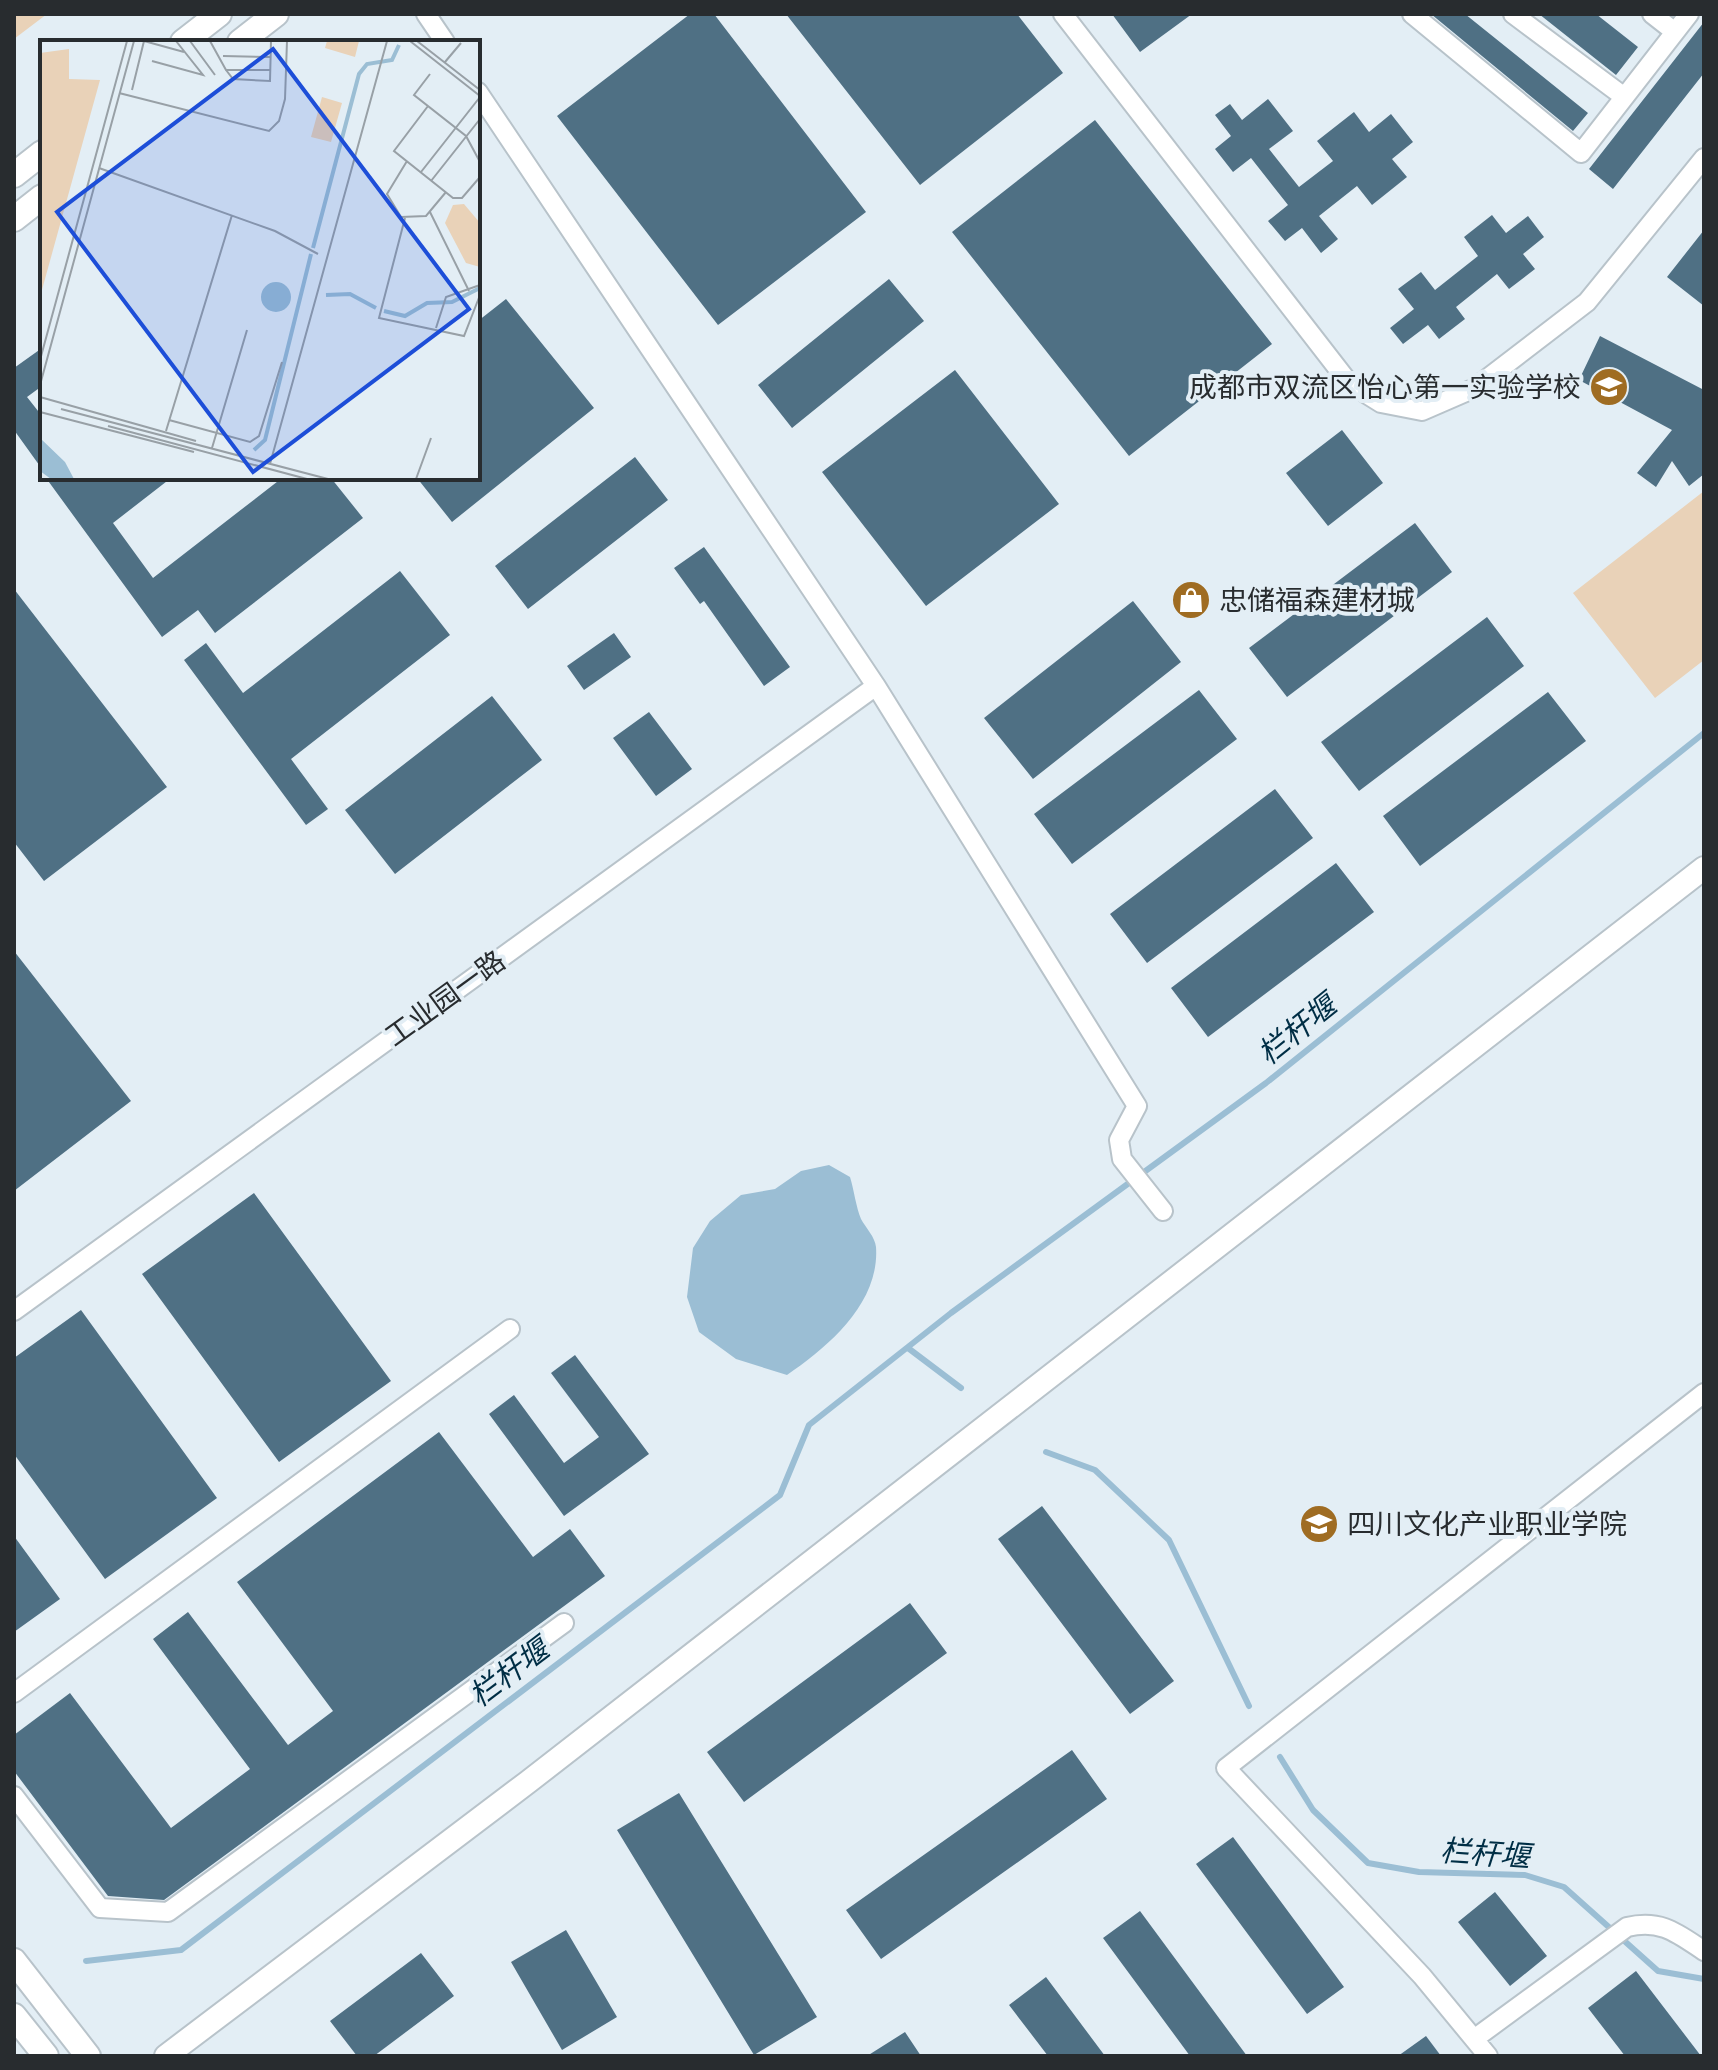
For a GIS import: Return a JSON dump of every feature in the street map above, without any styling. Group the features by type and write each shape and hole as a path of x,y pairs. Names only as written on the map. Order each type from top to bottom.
{"main road":[{"path":"186,40 219,14"},
{"path":"243,40 276,14"},
{"path":"14,175 40,155"},
{"path":"14,219 40,199"},
{"path":"14,1961 88,2056"},
{"path":"14,2016 46,2056"}],"street":[{"path":"426,14 444,40"},
{"path":"1063,14 1349,383 1381,403 1422,411 1475,388 1587,302 1704,158"},
{"path":"1412,14 1581,153 1689,14"},
{"path":"1513,14 1623,96"},
{"path":"1652,14 1675,32"},
{"path":"480,95 876,686 1137,1106 1119,1140 1122,1159 1163,1211"},
{"name":"工业园一路","path":"14,1311 876,686"},
{"path":"166,2056 528,1782 1704,868"},
{"path":"14,1693 510,1329"},
{"path":"1488,2056 1422,1976 1226,1768 1704,1393"},
{"path":"14,1796 100,1908 168,1912 564,1623"},
{"path":"1474,2039 1627,1927 1649,1922 1679,1934 1704,1951"}],"shaded area":[{"path":"14,14 47,14 14,39"},
{"path":"1704,491 1704,660 1655,698 1573,593"}],"water":[{"path":"829,1165 850,1177 861,1219 875,1243 875,1267 870,1287 848,1322 834,1337 787,1375 736,1359 699,1332 687,1297 693,1248 710,1221 741,1195 775,1189 801,1171"}],"building":[{"path":"690,14 714,14 866,212 718,325 557,116"},
{"path":"786,14 1017,14 1063,73 920,185"},
{"path":"1112,14 1192,14 1140,52"},
{"path":"1431,14 1465,14 1588,113 1573,131"},
{"path":"1539,14 1596,14 1638,47 1616,75"},
{"path":"1704,22 1704,73 1613,189 1589,169"},
{"path":"1268,99 1293,131 1269,149 1299,187 1333,161 1317,141 1354,112 1369,132 1391,114 1413,142 1392,159 1407,177 1372,205 1357,186 1319,216 1338,239 1321,253 1302,228 1285,241 1268,221 1288,205 1251,158 1233,172 1215,149 1231,136 1215,115 1230,104 1242,120"},
{"path":"1095,120 1272,344 1129,456 952,232"},
{"path":"1492,215 1506,233 1528,216 1544,237 1523,254 1535,269 1509,289 1497,274 1456,307 1465,319 1439,339 1428,325 1403,344 1390,328 1414,309 1398,289 1421,272 1435,290 1478,256 1464,237"},
{"path":"1704,230 1704,306 1667,277"},
{"path":"889,279 924,321 792,428 758,385"},
{"path":"506,299 594,408 452,522 419,480 480,480 480,319"},
{"path":"1600,336 1704,390 1704,474 1689,486 1672,461 1656,487 1637,473 1672,430 1579,380"},
{"path":"40,349 40,387 27,397 40,413 40,466 14,430 14,368"},
{"path":"955,370 1059,504 926,606 822,472"},
{"path":"1342,430 1383,483 1328,526 1286,473"},
{"path":"635,457 668,500 528,609 495,566"},
{"path":"47,480 168,480 113,523 153,578 279,480 333,480 363,518 215,633 198,610 162,637"},
{"path":"1415,523 1452,572 1287,697 1249,648"},
{"path":"704,547 790,667 764,686 704,601 700,604 674,568"},
{"path":"400,571 450,635 291,759 328,809 306,825 184,660 206,643 243,693"},
{"path":"14,589 167,787 44,881 14,842"},
{"path":"1133,601 1181,662 1033,779 984,718"},
{"path":"1487,617 1524,666 1359,791 1321,742"},
{"path":"614,633 631,657 584,690 567,666"},
{"path":"1199,690 1237,739 1072,864 1034,814"},
{"path":"1548,692 1586,741 1420,866 1383,816"},
{"path":"492,696 542,760 395,874 345,810"},
{"path":"649,712 692,769 656,796 613,738"},
{"path":"1275,789 1313,838 1147,963 1110,914"},
{"path":"1336,863 1374,912 1208,1037 1171,988"},
{"path":"14,951 131,1101 14,1191"},
{"path":"254,1193 391,1381 279,1462 142,1274"},
{"path":"81,1310 217,1498 105,1579 14,1454 14,1358"},
{"path":"575,1355 649,1454 564,1516 489,1414 514,1395 564,1463 599,1437 551,1373"},
{"path":"439,1432 533,1557 570,1529 605,1576 164,1900 108,1896 14,1771 14,1735 70,1693 171,1828 250,1769 153,1639 188,1612 288,1745 333,1711 237,1582"},
{"path":"1042,1506 1174,1681 1130,1714 998,1539"},
{"path":"14,1536 60,1599 14,1632"},
{"path":"910,1603 947,1653 744,1802 707,1752"},
{"path":"1072,1750 1107,1799 881,1959 846,1910"},
{"path":"679,1793 817,2017 754,2055 617,1830"},
{"path":"1233,1837 1344,1987 1307,2014 1196,1864"},
{"path":"1495,1892 1547,1956 1510,1986 1458,1922"},
{"path":"1140,1911 1247,2056 1190,2056 1103,1938"},
{"path":"566,1930 617,2017 562,2050 511,1962"},
{"path":"421,1953 454,1996 374,2056 357,2056 330,2021"},
{"path":"1636,1971 1701,2056 1625,2056 1588,2008"},
{"path":"1046,1977 1105,2056 1048,2056 1009,2005"},
{"path":"905,2032 921,2056 867,2056"},
{"path":"1426,2036 1441,2056 1398,2056"}],"waterway":[{"name":"栏杆堰","path":"86,1961 181,1950 780,1495 809,1425 951,1313 1266,1083 1704,733"},
{"name":"栏杆堰","path":"908,1348 961,1388"},
{"name":"栏杆堰","path":"1046,1452 1095,1470 1169,1540 1249,1706"},
{"name":"栏杆堰","path":"1280,1757 1313,1810 1368,1863 1419,1872 1525,1875 1564,1887 1658,1971 1704,1979"}],"place":[{"name":"成都市双流区怡心第一实验学校","path":"1609,387"},
{"name":"忠储福森建材城","path":"1191,600"},
{"name":"四川文化产业职业学院","path":"1319,1524"}]}
